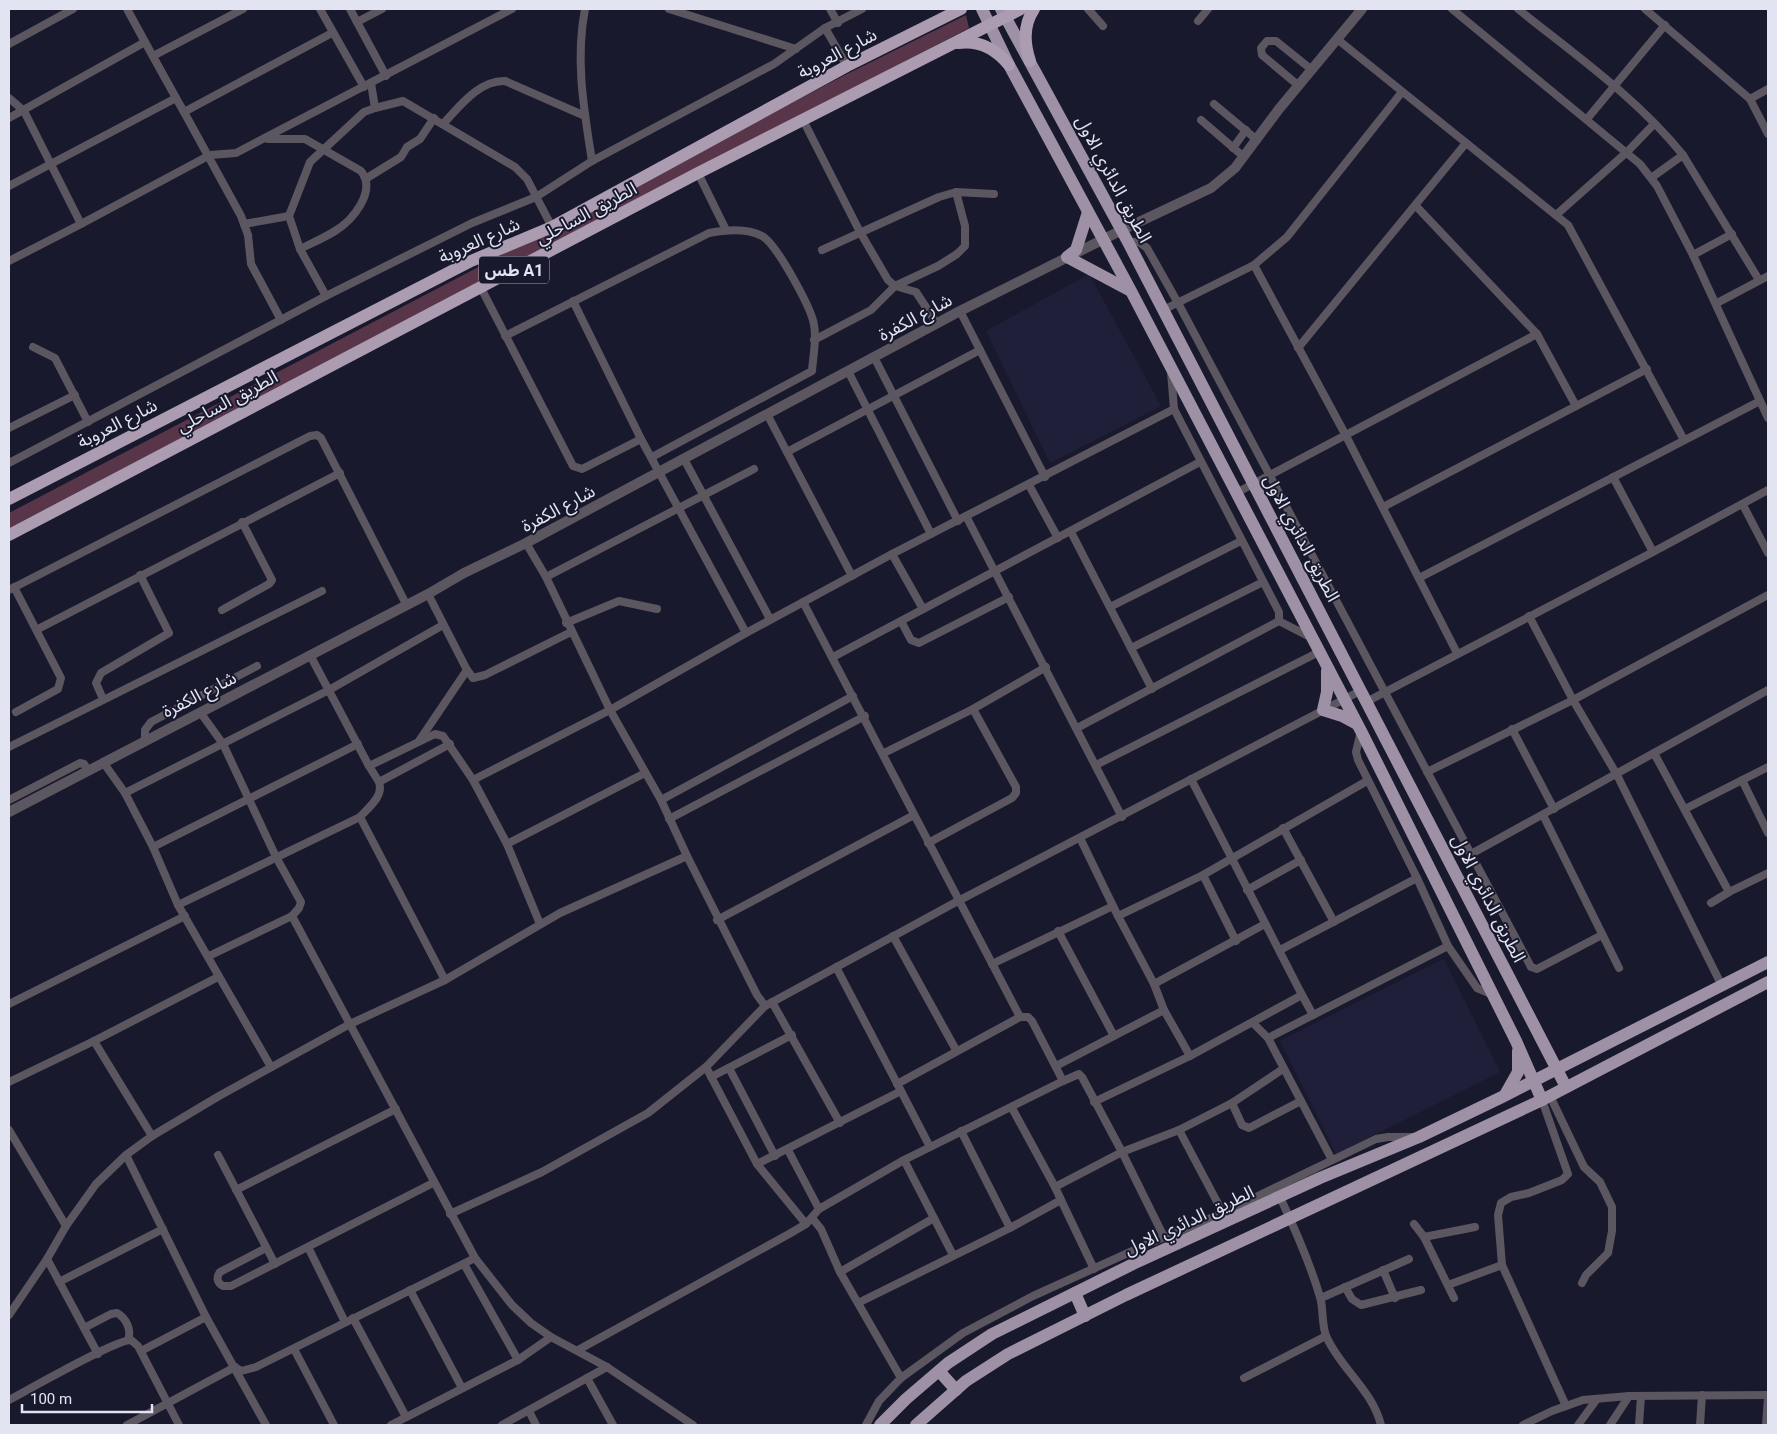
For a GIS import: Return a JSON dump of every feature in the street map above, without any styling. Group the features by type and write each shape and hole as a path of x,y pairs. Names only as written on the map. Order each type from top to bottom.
{"highway":[{"name":"الطريق الساحلي","path":"9,535 698,173 990,24 1003,13 1021,9"},
{"path":"1030,60 1027,51 1026,31 1034,9"},
{"name":"شارع العروبة","path":"9,499 472,260 552,227 846,66 956,11"},
{"path":"953,43 969,42 984,46 998,53 1009,65"}],"main road":[{"path":"982,9 1009,65 1131,291 1344,699 1516,1041 1534,1082 1546,1098"},
{"name":"الطريق الدائري الاول","path":"1003,13 1122,230 1365,695 1566,1087"},
{"path":"1088,212 1076,250 1068,257 1131,291"},
{"path":"1327,668 1327,692 1323,710 1359,728"},
{"name":"الطريق الدائري الاول","path":"880,1425 906,1398 939,1370 992,1334 1280,1197 1419,1137 1534,1082 1768,962"},
{"path":"916,1425 956,1390 1008,1354 1546,1098 1768,982"},
{"path":"1502,1097 1512,1086 1518,1072 1519,1057 1516,1041"},
{"path":"1399,1145 1408,1164"},
{"path":"1075,1293 1085,1316"},
{"path":"939,1370 956,1390"}],"street":[{"path":"9,44 73,9"},
{"path":"126,9 210,155 244,224 248,235 251,264 281,320"},
{"path":"153,56 243,9"},
{"path":"320,9 364,88"},
{"path":"350,9 386,76"},
{"path":"357,22 382,9"},
{"path":"9,261 210,155 236,153 364,88 371,82 386,76 512,9"},
{"path":"585,9 580,64 592,161"},
{"path":"669,9 688,12 796,49"},
{"path":"830,9 838,23"},
{"path":"9,464 326,296 472,223 536,197 592,161 774,64 825,28 862,9"},
{"path":"1088,9 1103,26"},
{"path":"1198,21 1208,9"},
{"name":"شارع الكفرة","path":"9,812 428,594 464,573 526,543 960,311 1211,188 1244,157 1362,9"},
{"path":"1452,9 1627,152 1651,178 1717,303 1768,418"},
{"path":"1518,9 1615,88 1654,124 1683,155 1760,280"},
{"path":"1645,9 1750,99 1768,134"},
{"path":"1588,119 1665,25"},
{"path":"825,28 846,66"},
{"path":"184,112 332,33"},
{"path":"1337,39 1556,215 1577,238 1684,440"},
{"path":"1299,86 1262,55 1261,48 1267,41 1276,41 1312,70"},
{"path":"9,118 145,42"},
{"path":"444,124 471,95 498,80 505,81 585,116"},
{"path":"371,82 375,108"},
{"path":"1750,99 1768,88"},
{"path":"1163,310 1254,264 1287,237 1402,92"},
{"path":"9,98 24,111 81,224"},
{"path":"9,186 176,98"},
{"path":"326,296 300,249 289,216 310,162 364,112 375,108 404,101 522,173 552,227"},
{"path":"1214,104 1257,140"},
{"path":"367,178 390,162 401,157 408,147 420,139 434,118"},
{"path":"803,120 860,232 888,280 895,286 916,292 937,324"},
{"path":"1201,120 1244,157"},
{"path":"1556,215 1627,152 1654,124"},
{"path":"1233,148 1246,130"},
{"path":"263,139 300,138 361,171 367,178 368,184 364,199 352,216 336,231 300,249"},
{"path":"1298,348 1466,144"},
{"path":"1651,178 1683,155"},
{"path":"698,173 726,230"},
{"path":"814,340 871,310 895,286 938,266 957,254 965,246 964,226 956,192"},
{"path":"822,250 956,192 994,194"},
{"path":"1416,206 1538,334 1576,406"},
{"path":"244,224 289,216"},
{"path":"505,336 681,246 709,233 726,230 762,236 773,245 812,313 815,327 812,371 819,387"},
{"path":"1693,255 1732,234"},
{"path":"1128,242 1139,242 1147,248 1178,303 1532,969 1537,969 1602,934"},
{"path":"1254,264 1345,434 1457,653"},
{"path":"1717,303 1768,276"},
{"path":"480,288 573,466 582,469 641,439"},
{"path":"573,301 641,439 746,632"},
{"path":"960,311 1045,477"},
{"path":"1236,493 1538,334"},
{"path":"34,347 55,358 88,422"},
{"path":"787,452 869,411 980,350"},
{"path":"874,357 958,521"},
{"path":"1171,368 1174,409 1279,612 1279,621"},
{"path":"1383,507 1647,369"},
{"path":"652,457 812,371"},
{"path":"848,371 932,534"},
{"path":"9,428 75,395"},
{"path":"1419,578 1760,402"},
{"path":"473,780 610,710 746,632 892,554 1174,409"},
{"path":"767,414 852,576"},
{"path":"16,712 53,693 61,684 59,672 38,629 11,589 310,436 317,435 321,438 406,604"},
{"path":"684,459 770,619"},
{"path":"833,657 1200,462"},
{"path":"546,578 754,469"},
{"path":"38,629 340,473"},
{"path":"1614,477 1653,552"},
{"path":"1029,485 1058,538"},
{"path":"450,1214 542,1172 648,1113 706,1067 768,1004 958,901 1344,699 1384,692 1743,505 1768,490"},
{"path":"1743,505 1768,553"},
{"path":"966,516 1122,816"},
{"path":"222,610 270,584 272,580 242,522"},
{"path":"1071,532 1152,689"},
{"path":"1110,607 1241,541"},
{"path":"526,543 546,578 566,623 610,710 661,800 717,920 757,995 768,1004 792,1035 840,1124"},
{"path":"892,554 924,609"},
{"path":"103,699 96,683 101,673 169,633 140,575"},
{"path":"1131,648 1263,582"},
{"path":"9,747 322,591"},
{"path":"428,594 467,670 474,678 485,675 571,632"},
{"path":"901,621 911,640 919,643 1009,597"},
{"path":"1427,772 1572,700 1767,598"},
{"path":"566,623 619,601 657,609"},
{"path":"803,602 884,753 958,901 1020,1017"},
{"path":"1529,616 1572,700 1617,775 1722,986"},
{"path":"1279,621 1311,638"},
{"path":"1077,728 1279,621"},
{"path":"125,793 329,690 443,625"},
{"path":"1096,765 1319,652"},
{"path":"178,905 360,817 378,796 381,788 380,782 368,766 310,655"},
{"path":"145,740 145,730 151,722 257,666"},
{"path":"884,753 973,709 1046,667"},
{"path":"419,742 467,670"},
{"path":"1471,854 1768,690"},
{"path":"661,800 853,696"},
{"path":"928,842 1012,798 1016,793 1016,787 973,709"},
{"path":"200,712 223,744 276,857 301,902 297,912 292,916 209,956"},
{"path":"669,819 864,716"},
{"path":"1359,728 1356,752 1367,781 1417,878 1448,946 1477,988 1492,994"},
{"path":"1512,729 1554,809"},
{"path":"368,766 440,734 450,744 473,780 507,844 540,924"},
{"path":"153,847 358,744"},
{"path":"380,782 450,744"},
{"path":"1654,753 1729,892"},
{"path":"9,800 80,762 88,770"},
{"path":"103,762 125,793 153,847 178,905 209,956 218,977 271,1068"},
{"path":"1685,809 1768,767"},
{"path":"507,844 645,773"},
{"path":"1191,779 1232,858 1246,890 1280,950 1313,1015"},
{"path":"1742,780 1768,833"},
{"path":"1118,916 1202,876 1367,781"},
{"path":"1543,814 1619,968"},
{"path":"717,920 914,815"},
{"path":"360,817 445,980"},
{"path":"1283,828 1334,922"},
{"path":"1080,838 1154,984 1164,1010 1190,1056"},
{"path":"9,1315 47,1259 66,1226 96,1184 126,1155 152,1136 219,1096 350,1024 445,980 540,924 687,856"},
{"path":"1246,890 1301,860"},
{"path":"1711,903 1768,873"},
{"path":"1202,876 1236,942"},
{"path":"1280,950 1417,878"},
{"path":"992,964 1113,906"},
{"path":"9,1004 184,916"},
{"path":"292,916 450,1214 475,1258 512,1305 552,1337 607,1367 693,1425"},
{"path":"1154,984 1236,942 1265,924"},
{"path":"1058,931 1114,1036"},
{"path":"893,936 956,1050"},
{"path":"1268,1038 1448,946"},
{"path":"836,967 930,1147"},
{"path":"9,1082 94,1041 218,977"},
{"path":"1094,1102 1190,1056 1302,995"},
{"path":"1056,1066 1164,1010"},
{"path":"757,1164 840,1124 956,1050 1020,1017 1028,1017 1032,1021 1064,1081"},
{"path":"1253,1022 1268,1038 1332,1160"},
{"path":"711,1077 792,1035"},
{"path":"94,1041 152,1136"},
{"path":"706,1067 757,1164 809,1221 821,1229 840,1272 902,1378"},
{"path":"729,1068 775,1156"},
{"path":"1055,1187 1122,1152 1179,1130 1232,1103 1283,1069"},
{"path":"578,1350 809,1221 819,1209 904,1160 961,1130 1012,1108 1079,1074 1082,1076 1122,1152 1164,1237"},
{"path":"1546,1098 1568,1174 1562,1180 1529,1193 1511,1196 1501,1204 1498,1215 1502,1265 1566,1406"},
{"path":"1546,1098 1584,1167 1600,1182 1612,1207 1612,1231 1608,1253 1586,1275 1582,1283"},
{"path":"1232,1103 1242,1125 1249,1128 1301,1101"},
{"path":"1012,1108 1062,1200 1094,1269"},
{"path":"236,1190 396,1109"},
{"path":"9,1130 66,1226"},
{"path":"961,1130 1010,1228"},
{"path":"1179,1130 1223,1213"},
{"path":"866,1425 879,1400 902,1378 964,1333 1034,1296 1164,1237 1223,1213 1376,1139 1419,1137"},
{"path":"788,1150 819,1209"},
{"path":"126,1155 206,1317 266,1425"},
{"path":"218,1155 275,1264"},
{"path":"904,1160 953,1254"},
{"path":"266,1248 220,1272 219,1282 223,1286 228,1287 434,1183"},
{"path":"1280,1197 1321,1298 1326,1336 1344,1367 1367,1393 1378,1412 1381,1425"},
{"path":"858,1302 953,1254 1010,1228 1062,1200"},
{"path":"840,1272 934,1218"},
{"path":"1414,1224 1424,1237 1454,1298"},
{"path":"1424,1237 1475,1227"},
{"path":"59,1282 163,1229"},
{"path":"308,1247 345,1322"},
{"path":"127,1425 235,1368 247,1371 475,1258"},
{"path":"47,1259 98,1354"},
{"path":"1321,1298 1409,1259"},
{"path":"464,1264 518,1360"},
{"path":"1448,1285 1502,1265"},
{"path":"1383,1270 1395,1298"},
{"path":"1345,1287 1352,1299 1361,1305 1421,1290"},
{"path":"410,1290 462,1388"},
{"path":"84,1328 111,1314 117,1313 122,1316 130,1330 128,1340"},
{"path":"141,1351 206,1317"},
{"path":"353,1318 406,1417"},
{"path":"1244,1378 1326,1336"},
{"path":"392,1425 518,1360 552,1337"},
{"path":"9,1400 128,1340 136,1343 141,1351 179,1425"},
{"path":"294,1349 334,1425"},
{"path":"502,1425 607,1367"},
{"path":"587,1378 613,1425"},
{"path":"1523,1425 1566,1406 1596,1399 1629,1396 1702,1395 1768,1396 1766,1425"},
{"path":"1700,1425 1702,1395"},
{"path":"1610,1425 1629,1396"},
{"path":"1639,1425 1641,1396"},
{"path":"1578,1425 1596,1399"},
{"path":"529,1411 536,1425"}],"shaded area":[{"path":"966,15 969,28 9,528 9,513 843,76"},
{"path":"1089,274 1161,406 1050,463 986,331"},
{"path":"1444,959 1500,1072 1336,1154 1280,1041"}]}
